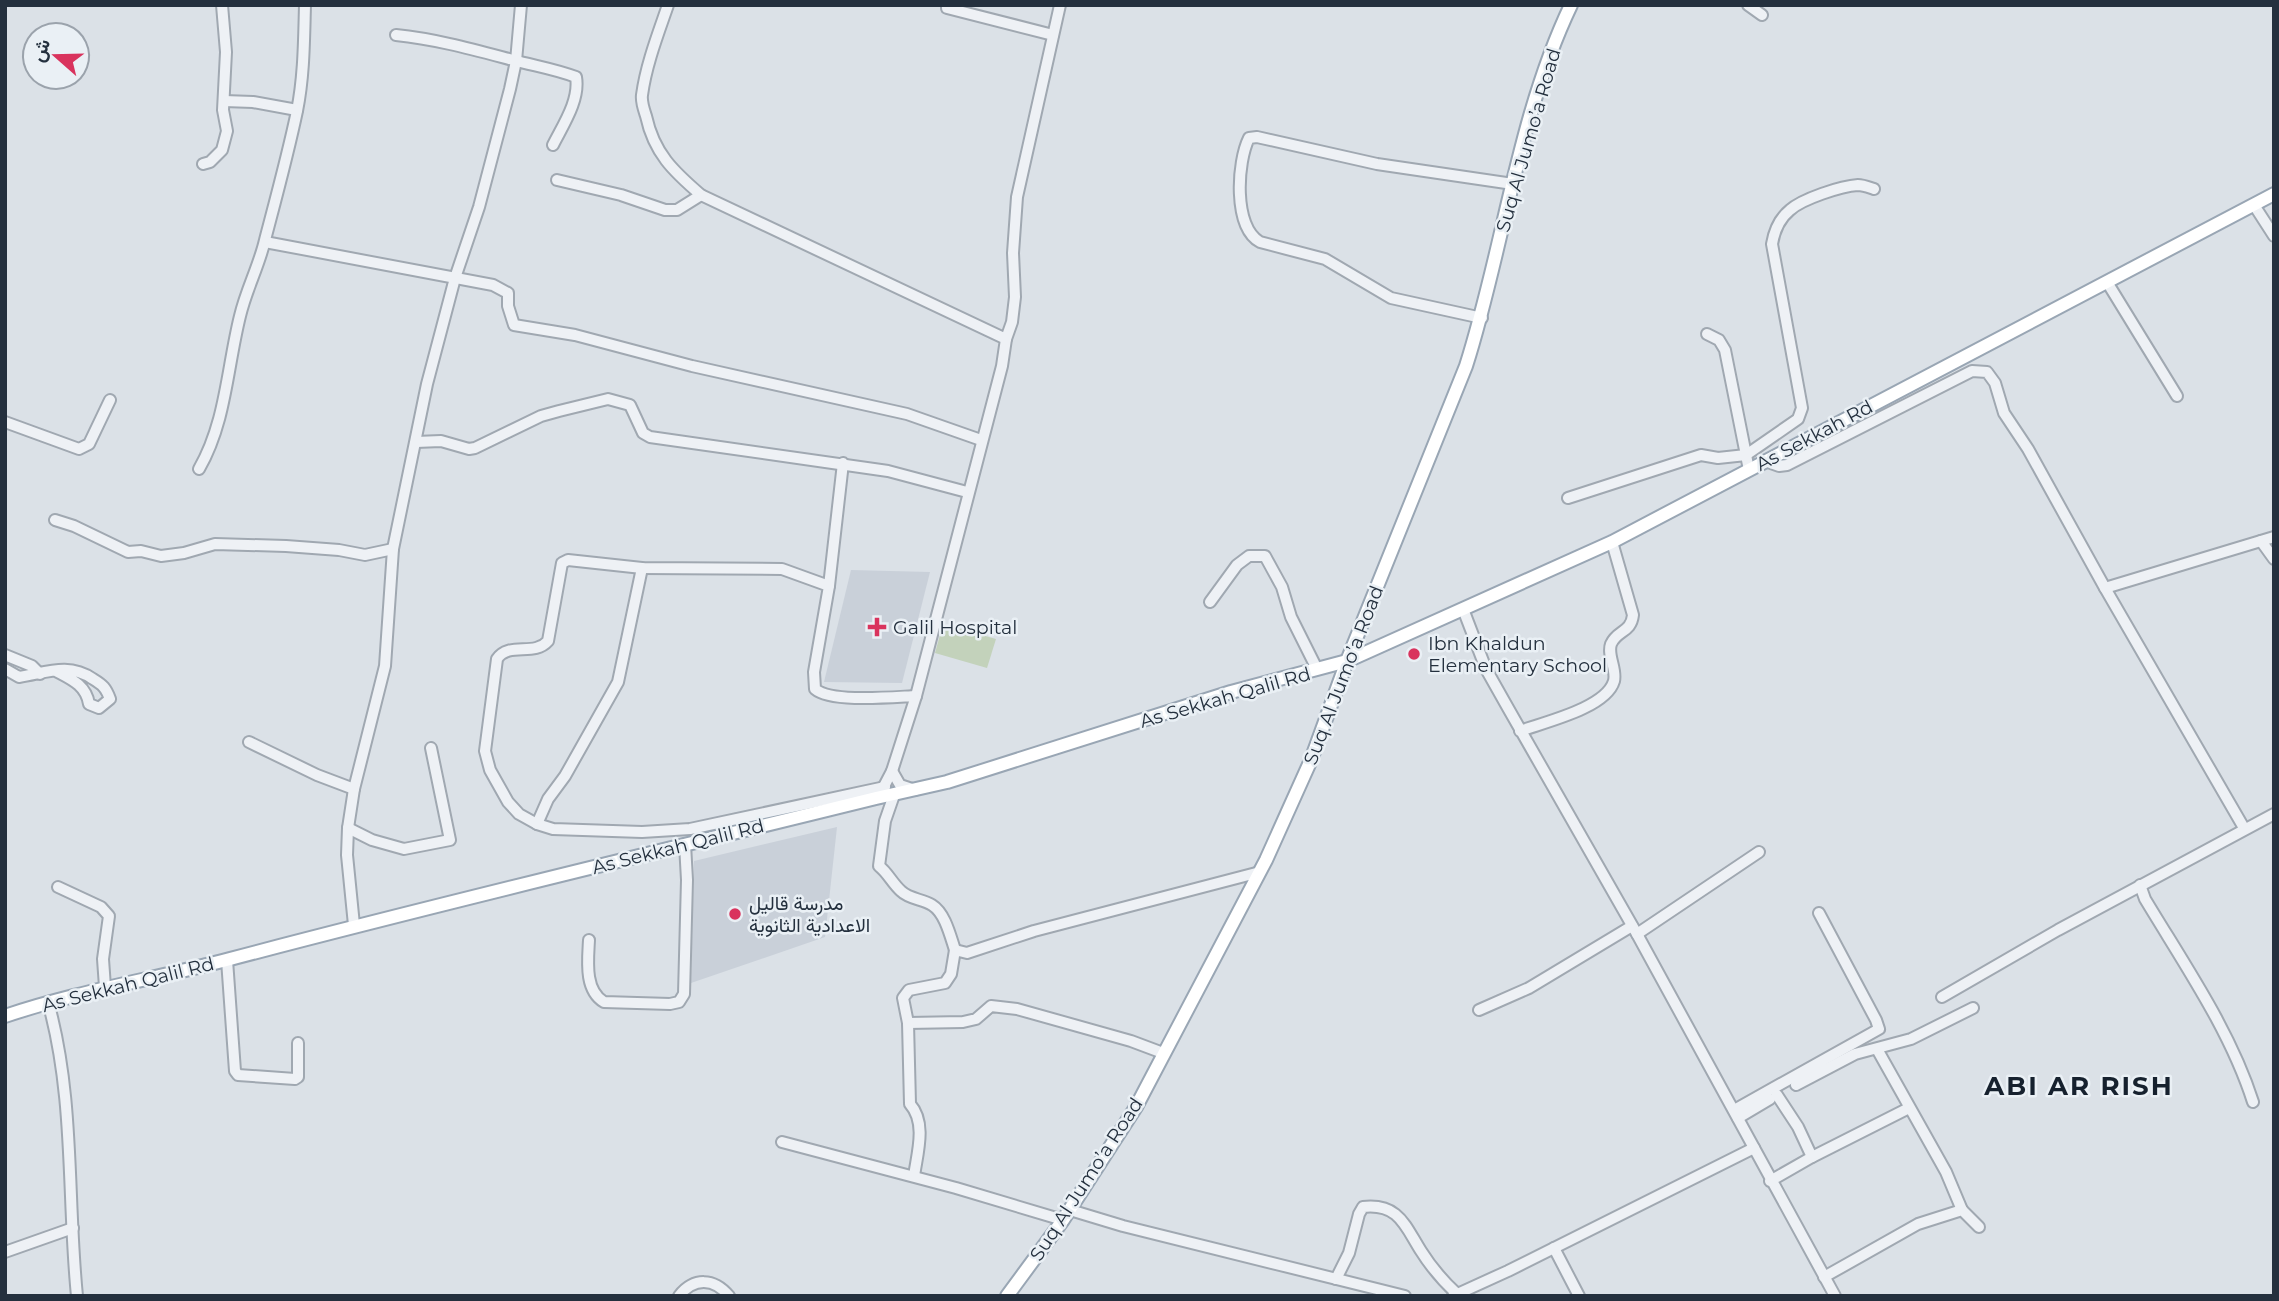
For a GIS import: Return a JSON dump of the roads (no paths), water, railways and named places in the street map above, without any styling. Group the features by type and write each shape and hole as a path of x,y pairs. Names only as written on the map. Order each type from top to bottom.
{"main road":[{"name":"Suq Al Jumo’a Road","path":"1007,1296 1067,1215 1136,1107 1260,872 1311,760 1347,662 1466,366 1482,318 1493,260 1541,79 1571,5"},
{"name":"As Sekkah Rd","path":"1347,662 1612,542 2274,194"},
{"name":"As Sekkah Qalil Rd","path":"5,1016 48,1002 227,960 354,925 876,798 890,791 915,790 1231,692 1347,662"}],"street":[{"path":"203,164 216,158 226,141 226,52 222,5"},
{"path":"199,469 221,418 231,354 242,309 265,242 297,110 305,41 305,5"},
{"path":"354,925 347,855 348,828 354,789 385,666 393,549 427,384 455,278 480,208 516,61 521,5"},
{"path":"668,5 641,97 649,132 662,158 701,195 1006,339"},
{"path":"947,5 947,8 1052,35"},
{"path":"914,1176 920,1127 917,1113 910,1104 908,1023 903,998 909,990 945,983 951,974 955,950 947,925 933,905 902,893 887,872 879,866 892,771 916,696 1012,323 1016,297 1013,253 1017,197 1060,5"},
{"path":"1748,5 1762,15"},
{"path":"396,35 471,48 549,67 576,77 577,89 569,113 553,145"},
{"path":"224,101 253,102 297,110"},
{"path":"1482,318 1391,298 1325,259 1260,242 1252,237 1245,222 1240,190 1244,155 1250,138 1257,137 1377,164 1513,184"},
{"path":"557,180 621,195 665,210 677,210 701,195"},
{"path":"1568,498 1701,455 1718,458 1746,456 1798,419 1802,408 1772,244 1774,232 1790,209 1816,197 1854,185 1874,189"},
{"path":"2254,205 2274,236"},
{"path":"265,242 493,285 508,293 508,306 514,324 575,335 692,366 907,414 981,440"},
{"path":"2107,282 2177,396"},
{"path":"1707,334 1719,340 1726,350 1749,470"},
{"path":"1765,461 1779,466 1787,465 1972,371 1987,372 1994,383 2004,413 2028,449 2067,524 2244,828"},
{"path":"416,442 441,441 469,449 475,448 541,416 608,399 631,405 643,433 650,437 843,463 888,471 967,492"},
{"path":"5,422 79,449 89,444 110,400"},
{"path":"843,463 829,586 814,672 815,689 821,694 834,696 916,696"},
{"path":"55,520 74,526 128,552 141,551 161,556 184,554 215,544 286,546 365,555 393,549"},
{"path":"2105,588 2274,537"},
{"path":"2261,541 2274,559"},
{"path":"1520,731 1572,711 1586,709 1605,695 1613,685 1615,674 1611,643 1630,626 1633,615 1612,542"},
{"path":"1210,603 1237,565 1249,556 1265,556 1282,587 1291,617 1317,669"},
{"path":"829,586 782,569 642,568 568,560 562,563 548,641 536,649 502,652 497,659 485,751 490,770 508,802 519,814 553,829 642,832 690,829 890,791"},
{"path":"537,824 548,799 565,776 618,682 642,568"},
{"path":"1463,609 1486,668 1520,731 1634,930 1835,1296"},
{"path":"10,658 32,666 40,674"},
{"path":"10,658 19,677"},
{"path":"5,669 19,677 66,668 82,671 106,687 110,699 99,708 89,704 88,694 77,682 56,671"},
{"path":"249,742 317,775 354,789"},
{"path":"348,828 372,840 404,849 450,840 431,748"},
{"path":"892,771 900,785 915,790"},
{"path":"1942,997 2058,930 2274,814"},
{"path":"589,940 589,980 598,998 604,1002 679,1002 684,994 685,981 685,844"},
{"path":"1479,1010 1529,988 1634,930 1759,852"},
{"path":"955,950 967,953 1034,931 1260,872"},
{"path":"2140,885 2145,899 2240,1064 2253,1102"},
{"path":"58,887 101,907 109,916 103,959 105,988"},
{"path":"1736,1114 1879,1029 1819,914"},
{"path":"227,960 235,1071 238,1075 295,1079 298,1077 298,1043"},
{"path":"48,1002 61,1062 66,1106 77,1296"},
{"path":"908,1023 963,1023 976,1019 991,1006 1017,1009 1131,1041 1163,1053"},
{"path":"1736,1114 1855,1054 1920,1035 1973,1008"},
{"path":"1877,1049 1946,1172 1962,1210 1979,1227"},
{"path":"1777,1095 1798,1127 1812,1157"},
{"path":"1770,1181 1909,1108"},
{"path":"782,1142 1067,1215 1123,1226 1405,1296"},
{"path":"1336,1279 1349,1253 1363,1207 1389,1210 1398,1215 1420,1250 1455,1295 1754,1148"},
{"path":"1824,1277 1918,1224 1962,1210"},
{"path":"5,1252 73,1228"},
{"path":"1554,1248 1579,1296"},
{"path":"678,1296 690,1284 699,1281 721,1286 729,1296"}],"place":[{"name":"Galil Hospital","path":"877,627"},
{"name":"Ibn Khaldun Elementary School","path":"1414,654"},
{"name":"مدرسة قاليل الاعدادية الثانوية","path":"735,914"}],"district":[{"name":"ABI AR RISH","path":"2079,1086"}]}
